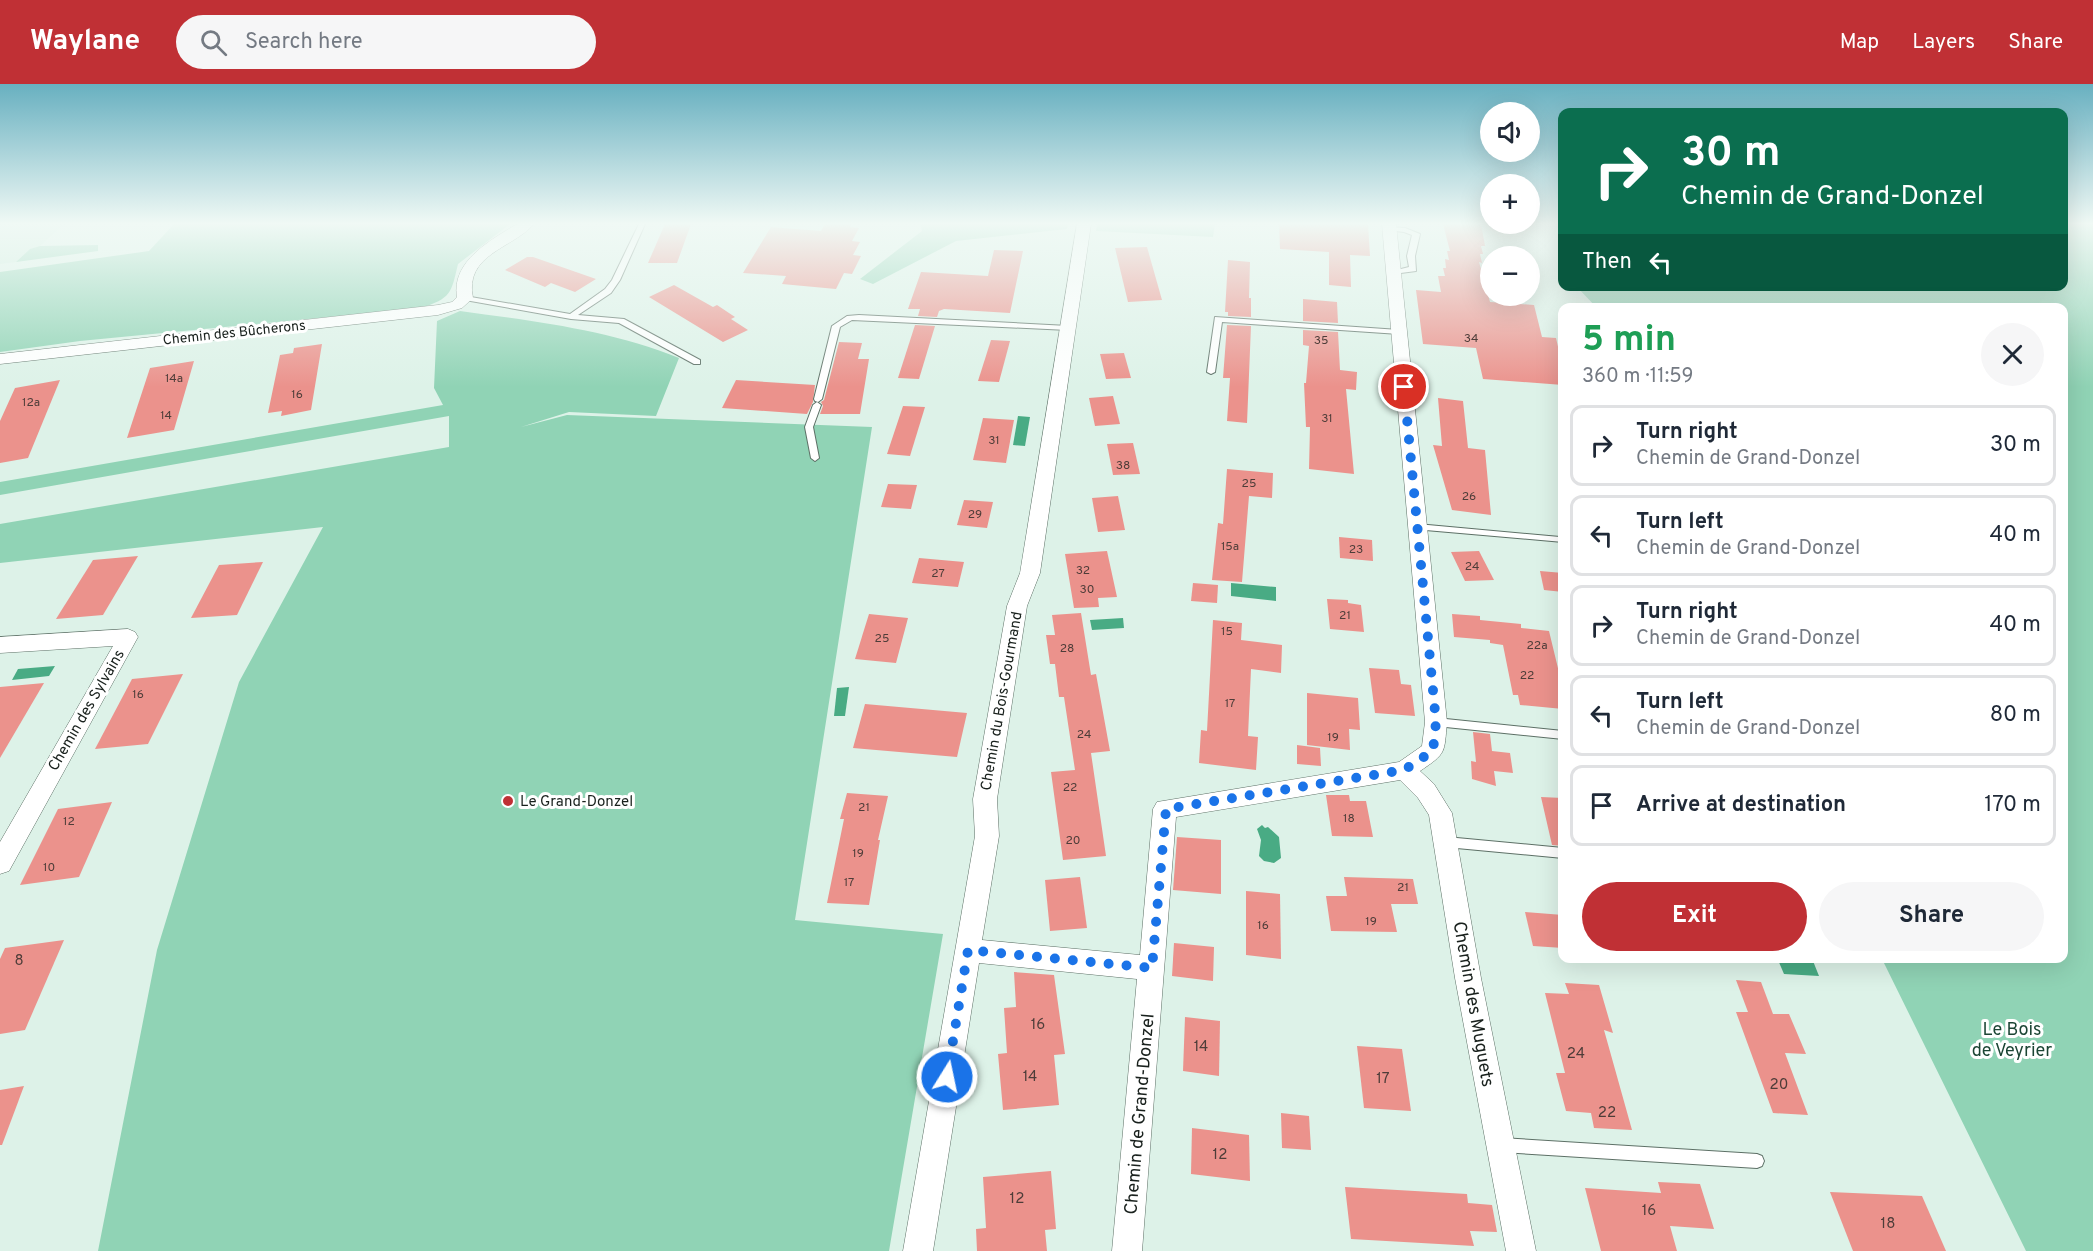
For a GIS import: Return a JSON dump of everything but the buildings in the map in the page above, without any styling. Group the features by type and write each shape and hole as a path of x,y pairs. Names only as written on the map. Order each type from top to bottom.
{"street":[{"path":"464,278 465,298"},
{"name":"Chemin du Bois-Gourmand","path":"918,1251 987,836 986,788 1017,606 1030,573 1076,278"},
{"name":"Chemin de Grand-Donzel","path":"1127,1251 1166,809 1404,770 1433,751 1436,722 1394,278"},
{"name":"Chemin des Bûcherons","path":"0,359 438,310 457,305 465,298"},
{"name":"Chemin des Sylvains","path":"0,645 128,637 0,864"},
{"name":"Chemin des Muguets","path":"1404,770 1426,791 1440,813 1468,978 1521,1251"},
{"path":"968,950 1152,973"}],"lane":[{"path":"571,317 608,291 617,278"},
{"path":"465,298 571,317 621,321 697,362"},
{"path":"814,458 809,427 836,326 850,318 897,318 1068,328"},
{"path":"1212,372 1218,319 1399,332"},
{"path":"1417,527 1558,540"},
{"path":"1436,722 1558,734"},
{"path":"1446,842 1558,853"},
{"path":"1500,1145 1757,1161"}],"green space":[{"path":"0,278 454,278 444,298 421,308 80,341 0,352"},
{"path":"861,278 884,278 873,284"},
{"name":"Le Bois de Veyrier","path":"2068,278 2093,278 2093,1251 2026,1251 1884,963 2068,963 2068,303 1592,303 1581,291 2068,291"},
{"name":"Le Grand-Donzel","path":"460,311 599,333 679,358 656,416 569,412 521,427 567,415 872,427 795,920 943,934 889,1251 98,1251 157,950 239,682 323,527 0,563 0,524 449,447 449,416 0,495 0,482 443,405 434,388 437,321"}],"shaded area":[{"path":"1018,416 1030,417 1025,446 1013,445"},
{"path":"1231,583 1276,587 1276,601 1231,596"},
{"path":"1123,618 1124,628 1092,630 1090,620"},
{"path":"55,666 49,676 12,680 18,669"},
{"path":"849,687 845,716 834,716 837,688"},
{"path":"1262,825 1265,828 1268,827 1279,837 1281,858 1274,863 1264,861 1259,856 1261,840 1257,829"},
{"path":"1779,963 1814,963 1819,976 1784,974"}],"place":[{"name":"Le Grand-Donzel","path":"508,801"}],"route":[{"path":"947,1077 968,950 1152,968 1166,809 1404,770 1433,751 1436,722 1404,387"}]}
